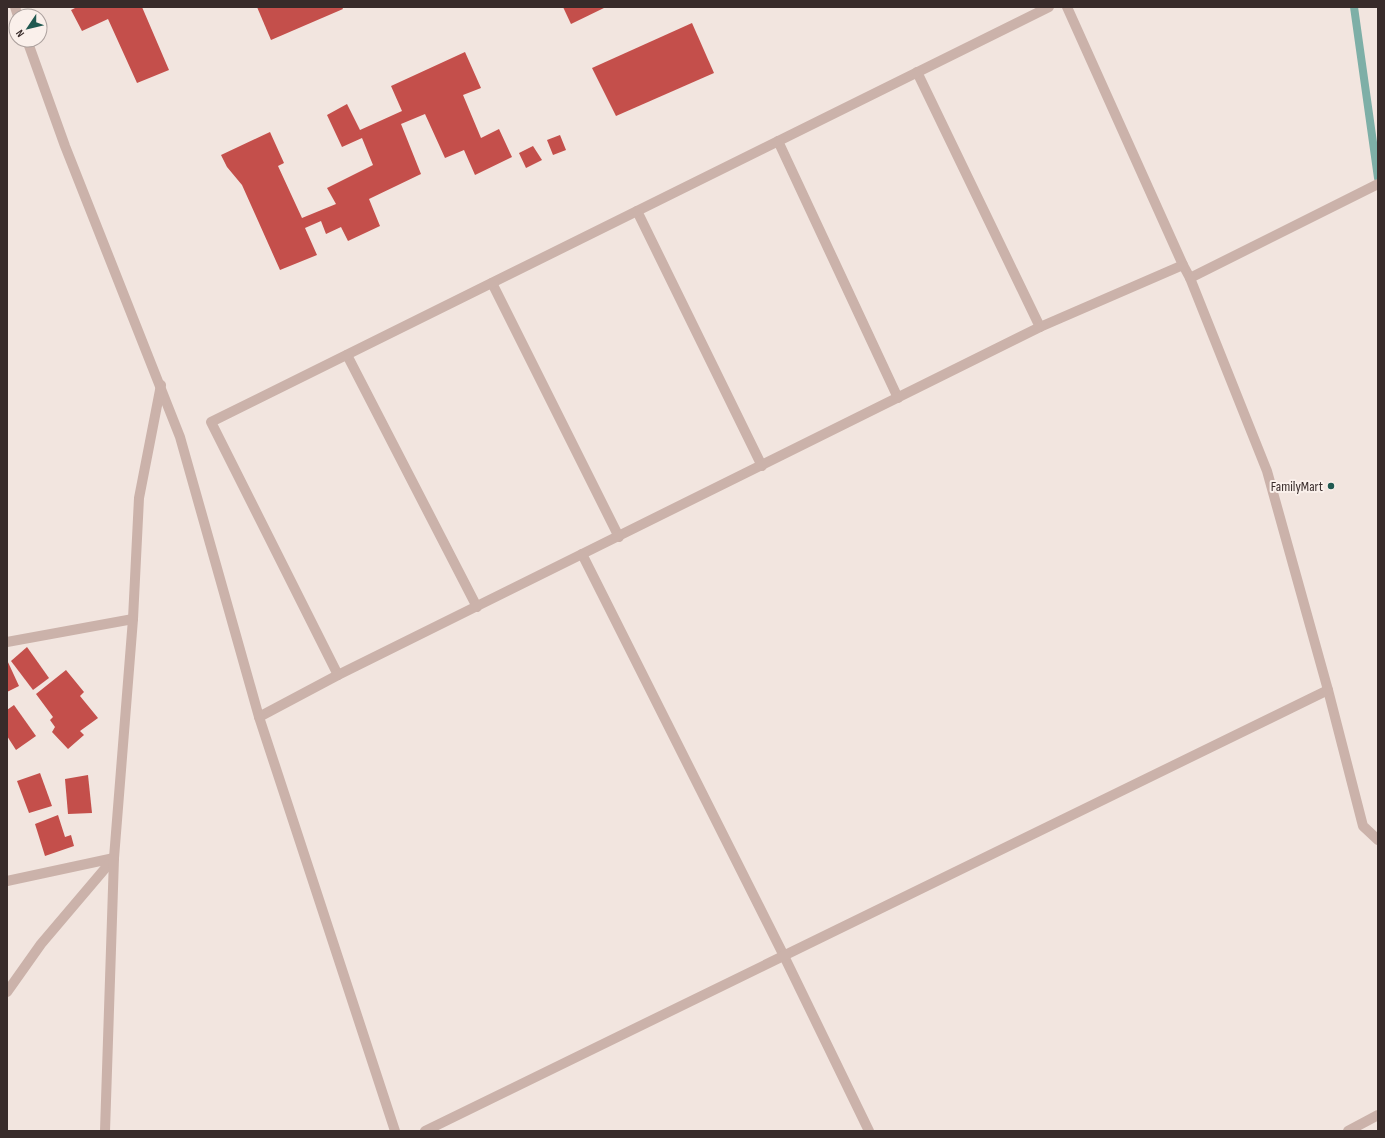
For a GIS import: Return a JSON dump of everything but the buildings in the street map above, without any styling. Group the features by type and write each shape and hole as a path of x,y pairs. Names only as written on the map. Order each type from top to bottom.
{"street":[{"path":"338,675 210,422 1049,7"},
{"path":"1067,7 1190,278 1267,471 1328,690 1363,826 1378,840"},
{"path":"30,48 65,146 161,385 180,437 259,717 395,1131"},
{"path":"917,72 1040,327"},
{"path":"778,141 898,398"},
{"path":"1190,278 1378,184"},
{"path":"637,211 762,466"},
{"path":"259,717 338,675 1040,327 1183,265"},
{"path":"492,283 619,537"},
{"path":"347,354 477,607"},
{"path":"105,1131 114,858 133,619 138,498 161,385"},
{"path":"582,554 784,956 869,1131"},
{"path":"7,642 133,619"},
{"path":"425,1131 1328,690"},
{"path":"7,881 114,858"},
{"path":"7,992 41,944 114,858"},
{"path":"1348,1131 1378,1115"}],"waterway":[{"path":"1354,7 1378,178"}],"place":[{"name":"FamilyMart","path":"1331,486"}]}
